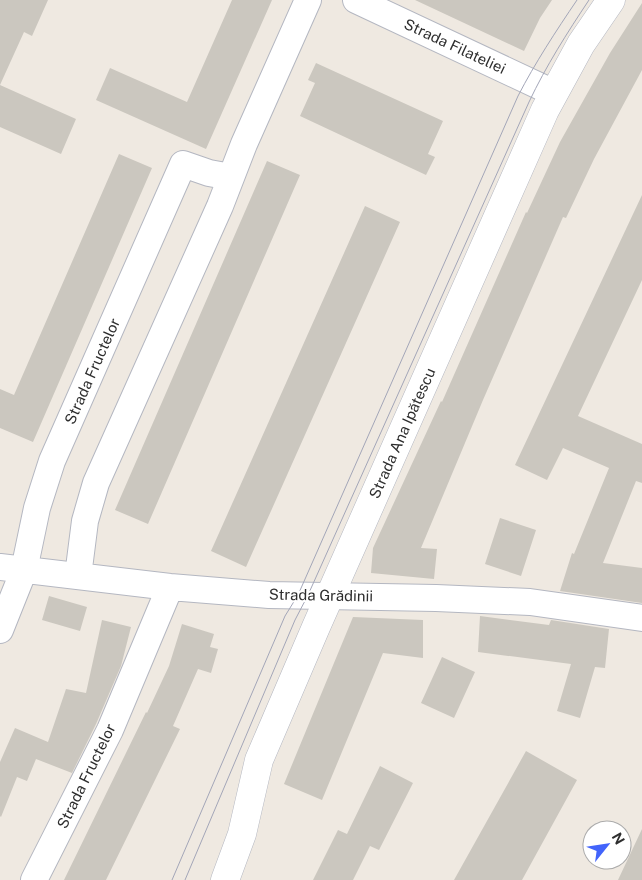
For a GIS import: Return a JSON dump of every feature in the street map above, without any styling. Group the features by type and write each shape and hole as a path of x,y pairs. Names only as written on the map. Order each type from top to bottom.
{"street":[{"path":"78,576 85,521 96,483 220,206 244,144 308,0"},
{"name":"Strada Filateliei","path":"356,0 554,92"},
{"name":"Strada Ana Ipătescu","path":"225,880 242,834 259,760 330,596 542,115 581,44 611,0"},
{"name":"Strada Fructelor","path":"0,630 12,569 37,508 52,461 183,164 209,173 231,177"},
{"name":"Strada Grădinii","path":"12,569 170,587 269,595 530,602 642,618"},
{"name":"Strada Fructelor","path":"34,880 110,730 170,587"}],"building":[{"path":"0,0 48,0 32,36 24,32 0,85"},
{"path":"232,0 272,0 206,149 96,100 110,68 187,102"},
{"path":"415,0 552,0 540,18 524,51"},
{"path":"642,3 642,70 594,159 566,218 563,217 421,548 437,549 434,579 371,573 373,548 442,402 526,212 560,142 610,53"},
{"path":"316,63 443,121 428,154 435,157 426,175 300,116 315,83 308,80"},
{"path":"0,85 76,119 61,154 0,127"},
{"path":"119,154 152,168 33,442 0,428 0,389 14,395"},
{"path":"267,161 300,175 148,524 115,510"},
{"path":"642,195 642,280 578,416 642,444 642,483 636,481 603,563 642,568 642,603 560,591 572,553 574,554 609,468 563,448 547,480 515,465"},
{"path":"365,206 400,222 246,567 211,551"},
{"path":"500,518 536,530 521,576 485,564"},
{"path":"49,596 87,607 80,631 42,620"},
{"path":"480,616 549,625 551,620 609,629 605,668 595,667 580,718 557,711 571,664 478,652"},
{"path":"353,617 423,620 423,658 383,653 322,800 284,784"},
{"path":"102,620 131,627 121,666 72,773 36,759 27,781 17,777 1,817 0,762 15,728 48,742 66,689 86,693"},
{"path":"182,624 214,634 210,647 218,649 211,673 198,669 173,726 180,729 106,880 64,880 169,666"},
{"path":"442,657 475,672 454,718 421,703"},
{"path":"526,751 577,780 522,880 454,880"},
{"path":"380,766 413,783 379,850 370,846 353,880 313,880 338,830 347,834"},
{"path":"642,829 642,880 618,880 623,870 632,870 632,850"}],"tram line":[{"path":"172,880 285,616 298,595 518,96 531,71 577,0"},
{"path":"185,880 295,620 308,595 529,102 557,50 589,0"}]}
